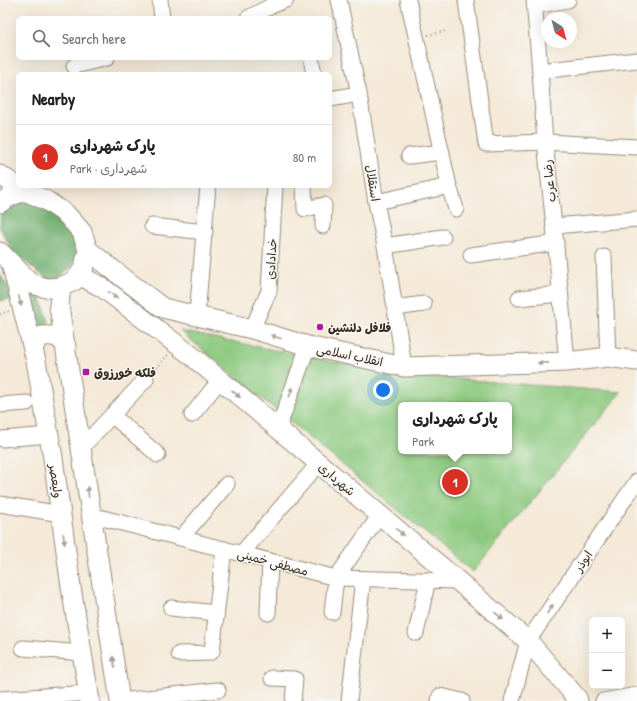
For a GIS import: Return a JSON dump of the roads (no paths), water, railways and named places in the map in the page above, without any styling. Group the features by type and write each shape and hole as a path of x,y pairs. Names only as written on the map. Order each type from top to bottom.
{"main road":[{"path":"0,175 16,185"},
{"path":"5,257 32,284 47,288 61,287 74,281 79,275 84,267 88,250 82,232 66,214 47,201 20,188"},
{"path":"0,203 11,196 25,191"},
{"name":"انقلاب اسلامی","path":"88,250 163,308 252,329 308,346 404,367 566,362 608,358 637,362"},
{"name":"ولیعصر","path":"5,257 36,361 49,435 71,587 90,697"},
{"name":"شهرداری","path":"79,275 103,288 177,345 458,580 528,641 578,701"},
{"path":"61,287 60,306 120,701"},
{"path":"33,350 36,342 42,336 52,335 61,338 66,346"}],"street":[{"path":"160,0 162,16"},
{"path":"252,16 286,0"},
{"name":"استقلال","path":"339,0 359,94 404,367"},
{"path":"408,0 449,186 456,209"},
{"path":"466,0 486,144 545,142 637,147"},
{"path":"534,3 568,0"},
{"name":"رضا عرب","path":"534,3 545,142 556,243 566,362"},
{"path":"74,66 99,60"},
{"path":"540,71 637,60"},
{"path":"332,99 359,94"},
{"path":"409,156 442,152"},
{"path":"376,202 449,186"},
{"path":"197,316 208,188"},
{"name":"خدادادی","path":"252,329 269,291 275,188"},
{"path":"304,188 305,209 324,205 323,226"},
{"path":"554,226 637,219"},
{"path":"152,226 205,232"},
{"path":"385,246 443,237"},
{"path":"471,255 556,243"},
{"path":"604,257 608,358"},
{"path":"519,298 560,294"},
{"path":"395,308 424,304"},
{"path":"278,429 308,346"},
{"path":"81,448 146,379"},
{"path":"192,415 220,380"},
{"path":"0,406 27,402"},
{"path":"112,416 158,456"},
{"path":"2,439 49,435"},
{"path":"241,554 319,463"},
{"path":"180,538 227,484"},
{"name":"ابوذر","path":"512,701 528,641 636,487"},
{"path":"0,504 61,514"},
{"name":"مصطفی خمینی","path":"91,515 336,578 458,580"},
{"path":"332,612 336,578 380,515"},
{"path":"179,654 212,651 224,549"},
{"path":"268,613 270,561"},
{"path":"350,701 363,579"},
{"path":"416,633 428,580"},
{"path":"171,608 216,613"},
{"path":"23,648 82,653"},
{"path":"272,678 295,679 293,701"},
{"path":"120,701 218,690"},
{"path":"603,701 637,695"},
{"path":"439,701 440,696 462,701"},
{"path":"0,699 90,697"}],"place":[{"name":"فلافل دلنشین","path":"320,327"},
{"name":"فلکه خورزوق","path":"86,372"},
{"name":"پارک شهرداری","path":"455,482"}]}
